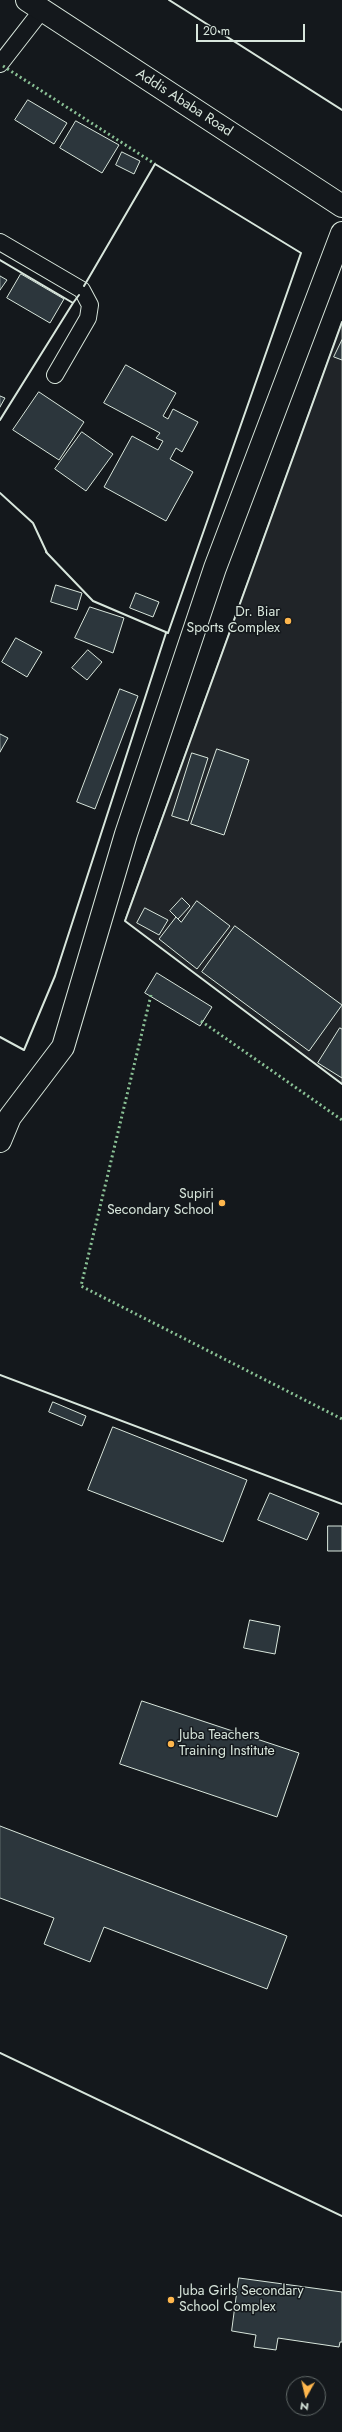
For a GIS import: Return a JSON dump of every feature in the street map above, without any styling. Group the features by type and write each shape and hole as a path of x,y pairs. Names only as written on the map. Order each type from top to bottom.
{"street":[{"name":"Addis Ababa Road","path":"34,5 342,206"},
{"path":"0,1141 5,1109 63,1047 126,834 215,568 342,233"}],"lane":[{"path":"0,64 34,5"},
{"path":"0,242 82,290 90,305 88,318 55,375"}],"shaded area":[{"name":"Dr. Biar Sports Complex","path":"342,322 342,1084 125,921"}],"building":[{"path":"28,100 67,123 54,144 15,120"},
{"path":"76,121 119,145 102,173 60,148"},
{"path":"122,152 140,161 134,174 116,165"},
{"path":"21,274 64,299 50,323 7,298"},
{"path":"0,276 7,280 0,290"},
{"path":"342,340 342,360 334,357"},
{"path":"126,365 176,393 163,416 168,419 173,409 198,422 182,452 176,448 170,459 193,472 166,521 104,487 132,436 158,450 163,441 156,438 160,433 104,403"},
{"path":"39,392 84,422 59,460 13,430"},
{"path":"0,396 5,398 0,407"},
{"path":"82,432 113,454 86,491 55,469"},
{"path":"56,585 82,593 77,610 51,602"},
{"path":"136,593 159,602 153,617 130,608"},
{"path":"90,607 124,618 113,653 75,638"},
{"path":"16,638 42,652 27,677 2,662"},
{"path":"88,650 102,662 87,680 72,668"},
{"path":"120,689 138,696 95,809 77,802"},
{"path":"0,734 8,738 0,752"},
{"path":"217,749 249,760 224,835 191,824"},
{"path":"192,753 208,758 188,821 172,816"},
{"path":"182,898 190,906 178,919 170,911"},
{"path":"197,901 230,926 197,969 159,939 176,917 181,922"},
{"path":"145,908 168,920 159,935 137,923"},
{"path":"235,926 342,1005 309,1051 202,972"},
{"path":"157,973 212,1007 200,1026 145,993"},
{"path":"340,1028 342,1029 342,1078 318,1063"},
{"path":"53,1402 86,1416 82,1426 49,1412"},
{"path":"113,1427 247,1480 223,1542 88,1490"},
{"path":"270,1493 319,1513 307,1540 258,1520"},
{"path":"328,1526 342,1526 342,1551 328,1551"},
{"path":"250,1620 280,1626 275,1654 244,1648"},
{"path":"142,1701 299,1753 277,1817 120,1764"},
{"path":"0,1826 287,1936 267,1989 104,1927 90,1962 44,1944 54,1918 0,1898"},
{"path":"239,2278 342,2292 342,2342 340,2342 339,2347 278,2338 276,2350 254,2347 256,2335 232,2331"}],"hedge":[{"path":"3,66 155,164"},
{"path":"151,995 81,1286 342,1419"},
{"path":"201,1021 342,1120"}],"wall":[{"path":"169,0 342,110"},
{"path":"46,552 93,601 168,633 301,253 155,164 84,286"},
{"path":"0,260 73,303 0,420"},
{"path":"73,303 79,295"},
{"path":"342,322 125,921 342,1084"},
{"path":"0,493 33,523 47,553"},
{"path":"0,1037 24,1050 55,976 166,633"},
{"path":"0,1375 342,1504"},
{"path":"0,2053 342,2216"}],"place":[{"name":"Dr. Biar Sports Complex","path":"288,621"},
{"name":"Supiri Secondary School","path":"222,1203"},
{"name":"Juba Teachers Training Institute","path":"171,1744"},
{"name":"Juba Girls Secondary School Complex","path":"171,2300"}]}
